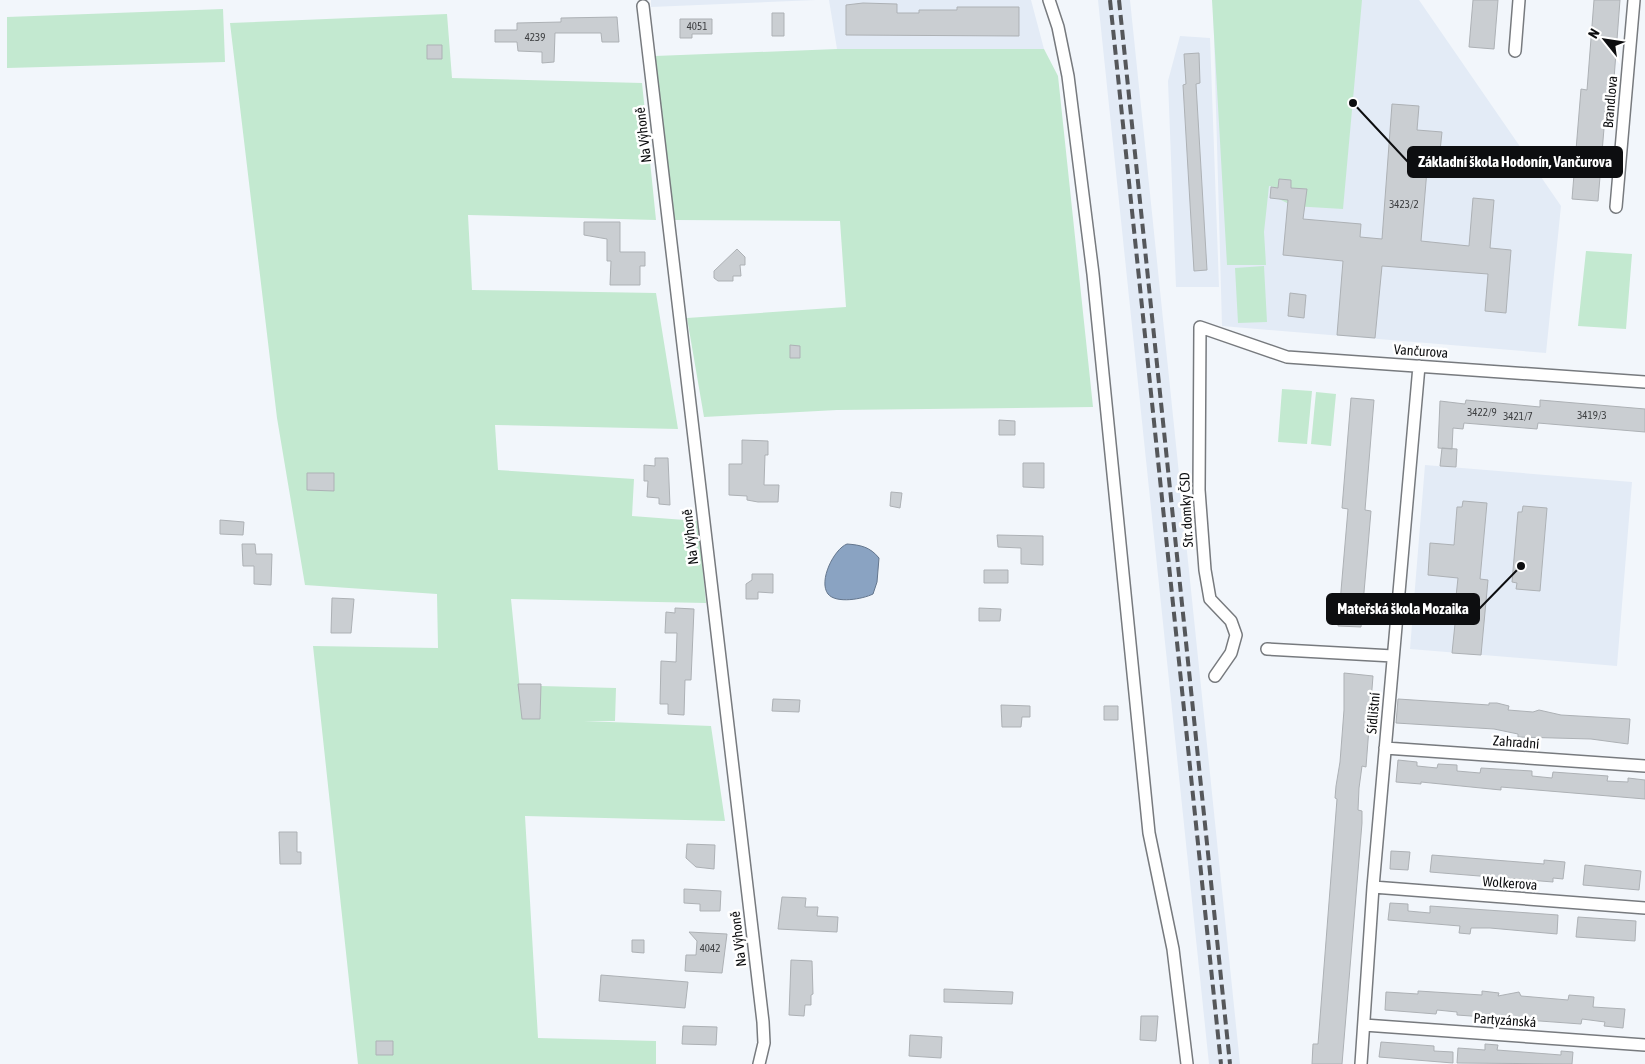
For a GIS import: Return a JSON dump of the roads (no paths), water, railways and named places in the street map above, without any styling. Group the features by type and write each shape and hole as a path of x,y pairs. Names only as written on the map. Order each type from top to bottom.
{"street":[{"path":"1049,0 1058,26 1068,76 1093,274 1149,833 1173,949 1187,1064"},
{"path":"1515,51 1519,0"},
{"name":"Brandlova","path":"1616,207 1634,0"},
{"name":"Na Výhoně","path":"643,6 763,1022 764,1044 760,1064"},
{"name":"Vančurova","path":"1200,327 1287,357 1645,382"},
{"name":"Str. domky ČSD","path":"1200,327 1199,490 1206,577 1210,599 1231,621 1236,634 1230,653 1215,676"},
{"name":"Sídlištní","path":"1361,1064 1373,887 1419,366"},
{"path":"1268,649 1393,656"},
{"name":"Zahradní","path":"1385,748 1645,766"},
{"name":"Wolkerova","path":"1373,887 1645,908"},
{"name":"Partyzánská","path":"1364,1025 1645,1045"}],"water":[{"path":"847,544 865,547 879,558 877,582 873,594 863,598 843,600 828,594 825,588 825,581 829,566 837,552"}],"railway":[{"path":"1110,0 1221,1064"},
{"path":"1119,0 1230,1064"}],"place":[{"name":"Základní škola Hodonín, Vančurova","path":"1353,103"},
{"name":"Mateřská škola Mozaika","path":"1521,566"}]}
